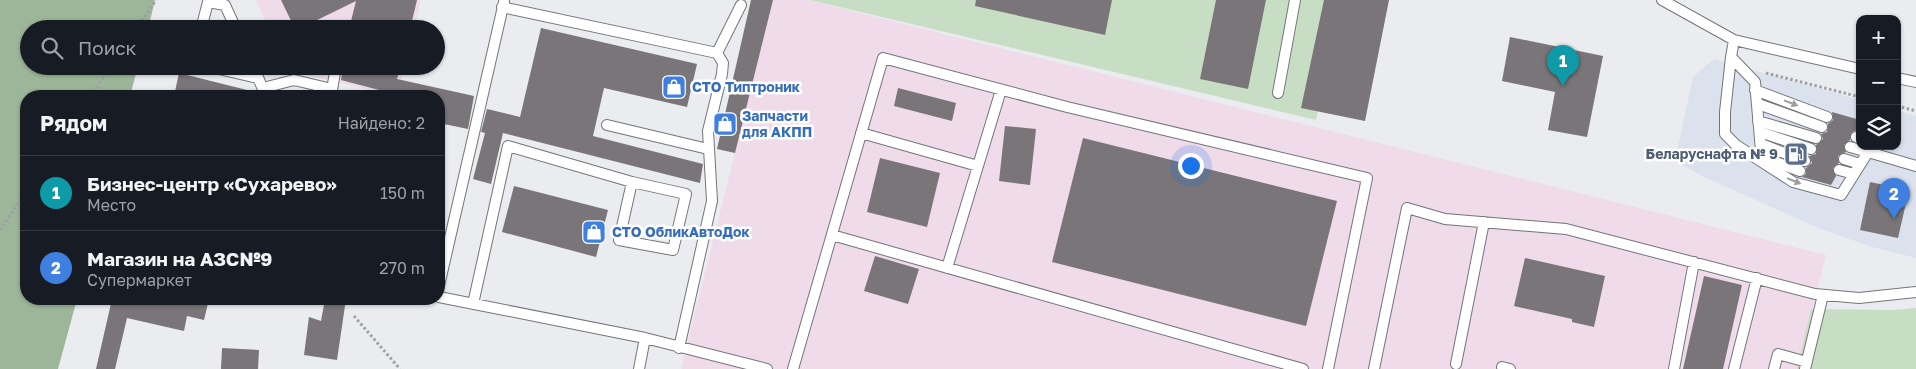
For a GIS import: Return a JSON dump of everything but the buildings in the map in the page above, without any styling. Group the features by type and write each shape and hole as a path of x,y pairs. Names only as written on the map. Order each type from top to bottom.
{"lane":[{"path":"1278,94 1295,0"},
{"path":"1662,0 1734,40 1856,68"},
{"path":"203,20 208,2 225,5 232,20"},
{"path":"445,259 503,3 717,52 723,63 708,131 712,201 678,348"},
{"path":"717,52 741,5"},
{"path":"1734,40 1725,134 1736,144 1793,182 1841,195 1868,150"},
{"path":"1731,57 1755,82 1761,159"},
{"path":"793,369 883,58 1067,108 1367,178 1328,369"},
{"path":"245,75 258,78"},
{"path":"257,75 263,90"},
{"path":"332,90 335,75"},
{"path":"1901,79 1916,82"},
{"path":"269,90 294,80 323,90"},
{"path":"947,268 1001,90"},
{"path":"1755,90 1827,117"},
{"path":"1758,104 1822,127"},
{"path":"1758,121 1816,138"},
{"path":"607,125 708,149"},
{"path":"1760,132 1811,149"},
{"path":"861,133 978,166"},
{"path":"1760,144 1805,161"},
{"path":"473,304 508,146 632,182 686,194 673,250 619,240 632,182"},
{"path":"1850,147 1856,148"},
{"path":"1872,150 1916,166"},
{"path":"1761,159 1800,171"},
{"path":"1844,159 1860,164"},
{"path":"1839,170 1854,174"},
{"path":"1374,369 1407,208 1445,219 1566,229 1823,294 1859,298 1916,292"},
{"path":"1456,364 1484,222"},
{"path":"832,235 1303,369"},
{"path":"1674,369 1694,262"},
{"path":"1734,369 1757,278"},
{"path":"1774,369 1778,354 1806,365 1823,294"},
{"path":"445,298 645,338 678,348 767,369"},
{"path":"639,369 645,338"}],"path":[{"path":"142,20 156,0"},
{"path":"1757,71 1856,96"},
{"path":"94,90 105,75"},
{"path":"1901,107 1916,111"},
{"path":"0,230 20,201"},
{"path":"354,316 400,369"}],"shaded area":[{"path":"256,0 421,0 416,20 266,20"},
{"path":"773,0 808,0 1826,255 1797,369 681,369"},
{"name":"Беларуснафта № 9","path":"1714,59 1856,99 1856,150 1901,150 1901,112 1916,116 1916,258 1872,247 1821,229 1704,177 1675,161 1693,77"},
{"path":"306,75 403,75 399,90 371,90"}],"green space":[{"path":"0,0 155,0 150,20 20,20 20,75 136,75 132,90 20,90 20,305 75,305 58,369 0,369"},
{"path":"810,0 1338,0 1316,120"},
{"path":"1916,308 1916,369 1797,369 1811,309 1892,310"}],"place":[{"name":"Бизнес-центр «Сухарево»","path":"1563,86"},
{"name":"СТО Типтроник","path":"674,87"},
{"name":"Запчасти для АКПП","path":"725,124"},
{"name":"Беларуснафта № 9","path":"1796,154"},
{"name":"Магазин на АЗС№9","path":"1894,219"},
{"name":"СТО ОбликАвтоДок","path":"594,232"}]}
